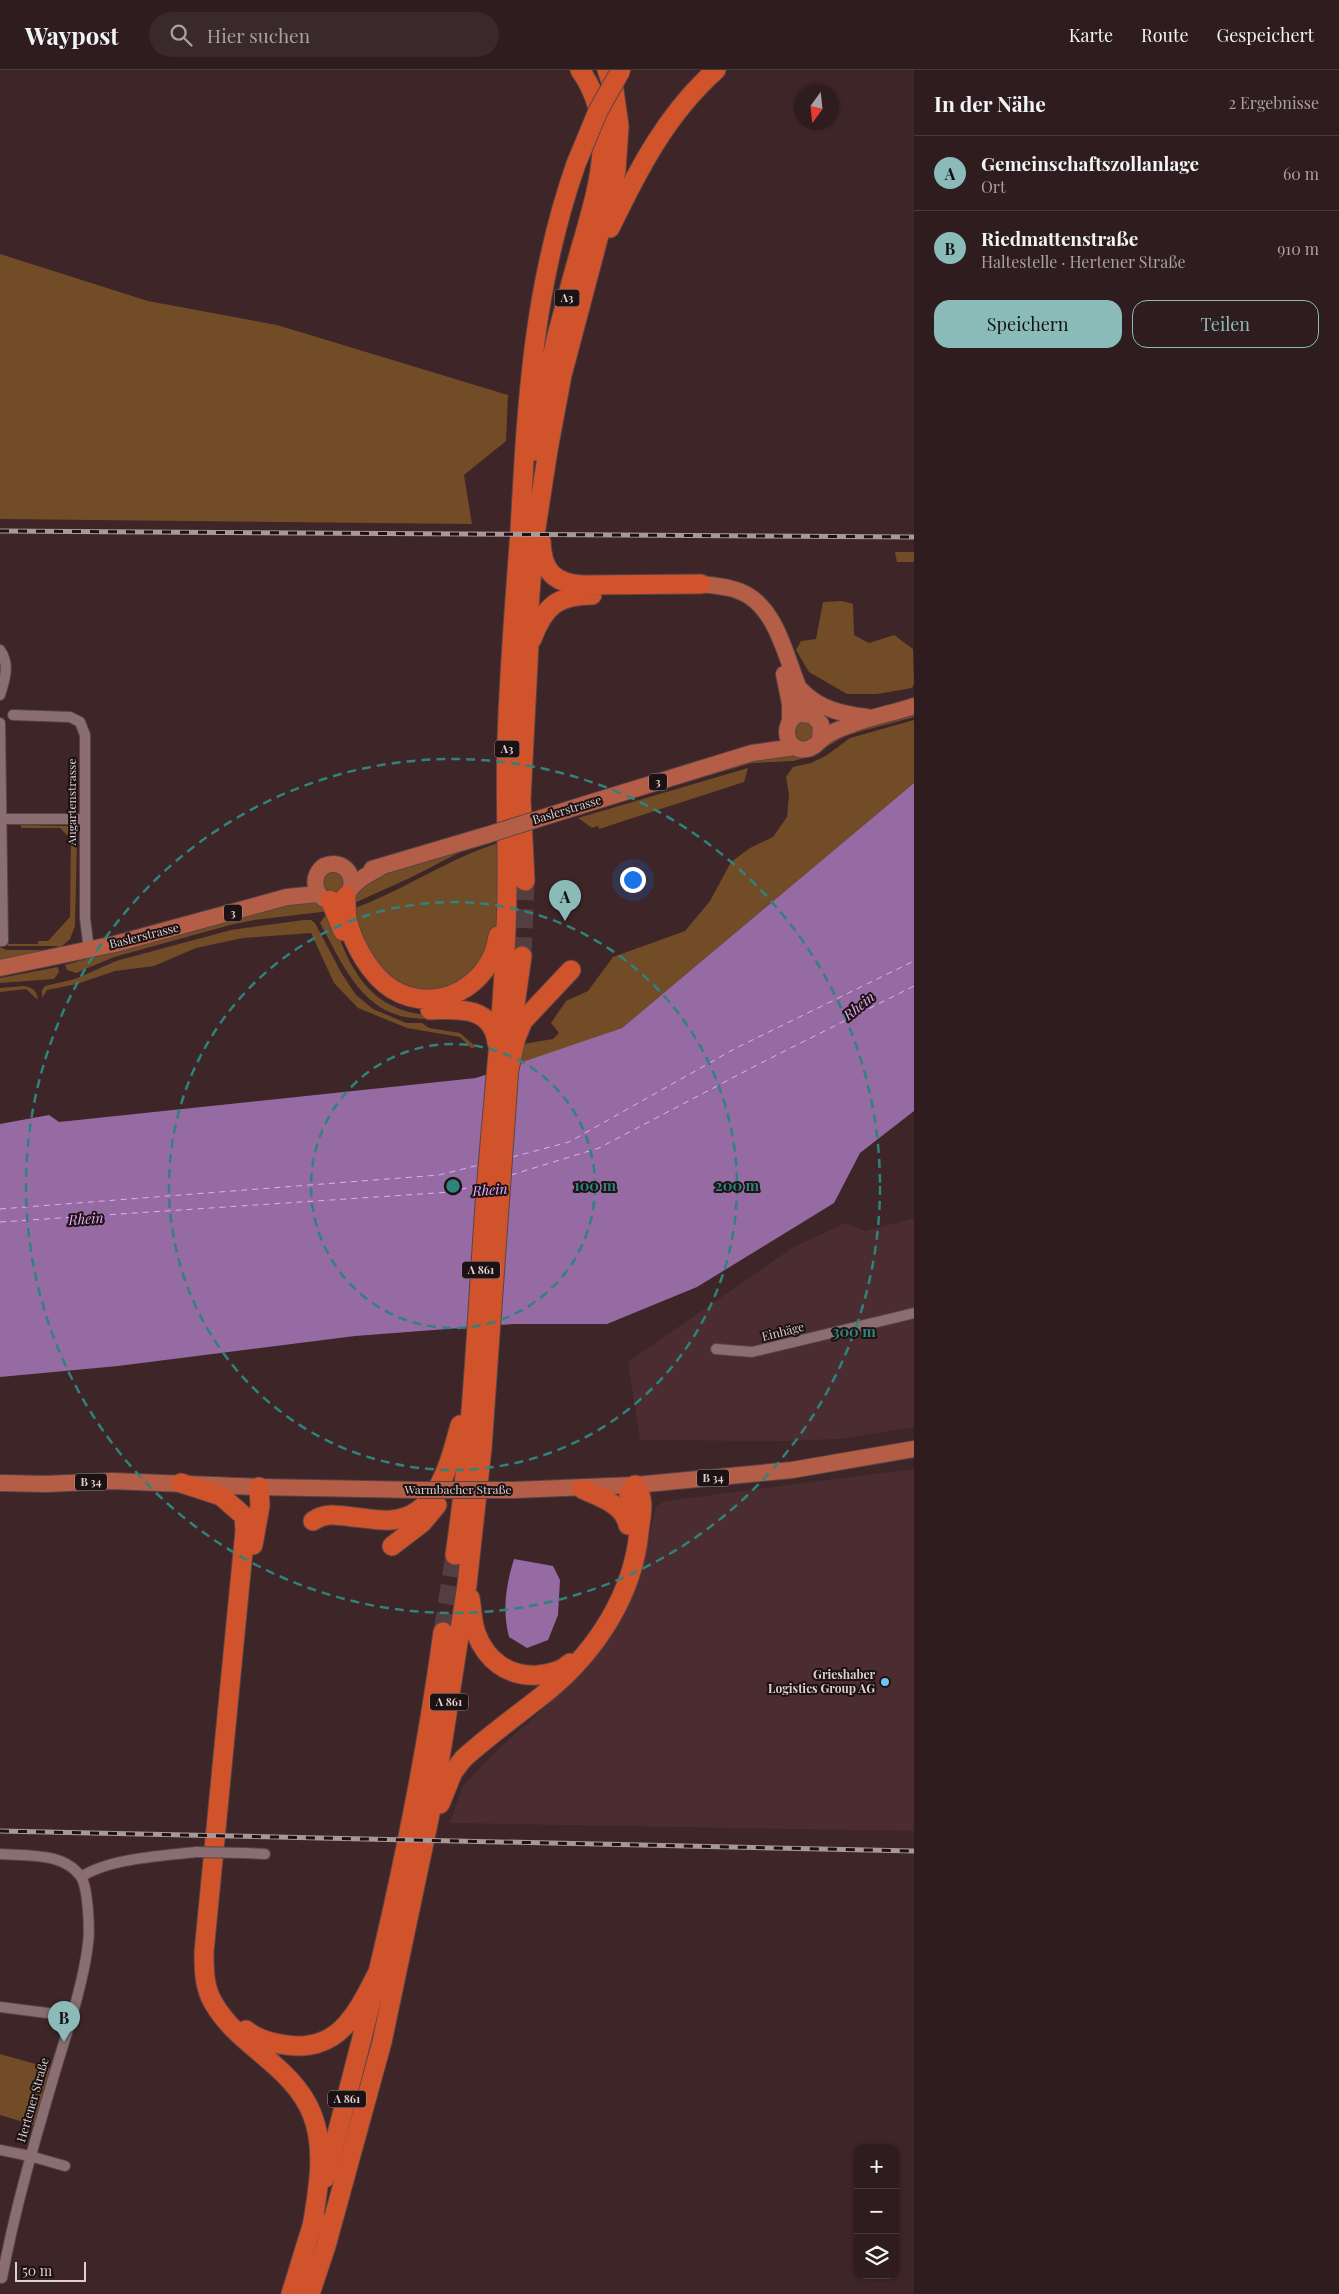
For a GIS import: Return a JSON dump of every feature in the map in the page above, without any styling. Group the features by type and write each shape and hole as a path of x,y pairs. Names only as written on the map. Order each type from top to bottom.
{"highway":[{"name":"A3","path":"520,531 548,372 601,170 603,140 600,113 591,88 580,70"},
{"name":"A3","path":"526,882 521,799 531,582 541,497 560,384 616,171 619,143 618,113 607,70"},
{"name":"A3","path":"493,1191 508,1074 505,962 507,741 525,420 536,326 550,249 576,164 598,111 621,70"},
{"name":"A3","path":"593,262 635,177 652,148 685,102 716,70"},
{"path":"541,497 542,555 549,571 561,581 582,585 701,590"},
{"path":"529,644 543,614 552,605 569,597 578,595 701,590"},
{"path":"339,890 347,919 359,950 382,980 390,988 411,997 442,998 470,986 478,980 494,956 497,946 506,845"},
{"path":"339,890 338,916 353,959 365,977 379,991 400,1004 413,1009 453,1008 477,1013 490,1026 497,1038 508,1041 526,1015 571,970"},
{"name":"A3","path":"493,1191 508,1041 522,956"},
{"name":"A 861","path":"291,2294 312,2227 348,2095 379,1970 467,1585 482,1448 482,1346 493,1191"},
{"name":"A 861","path":"454,1555 461,1514 474,1376 482,1346"},
{"path":"313,1521 326,1515 391,1520 402,1518 421,1508 432,1499 449,1461 474,1376"},
{"path":"392,1546 422,1523 438,1504 456,1463 471,1415"},
{"path":"454,1495 465,1458"},
{"path":"181,1483 221,1496 244,1516"},
{"path":"415,1815 439,1807 447,1784 463,1758 571,1670 589,1650 608,1622 631,1575 638,1546 641,1494 635,1485 629,1494 630,1554 626,1574 611,1606 581,1652 567,1666 549,1674 528,1676 510,1672 495,1663 475,1632 467,1585"},
{"path":"259,1487 246,1504 244,1516 245,1531 204,1952 205,1980 213,2003 228,2023 298,2087 312,2115 319,2148 318,2192 312,2227"},
{"path":"259,1487 260,1506 252,1554 215,1896 210,1954 213,1984 220,2004 251,2034 277,2044 303,2046 325,2041 345,2027 362,2003 379,1970"},
{"path":"582,1489 612,1503 621,1510 628,1522"},
{"name":"A 861","path":"310,2294 329,2236 379,2051 443,1632"}],"main road":[{"path":"701,590 740,592 760,604 774,625 803,701 822,730 820,740"},
{"path":"701,590 742,603 757,614 769,629 786,679 790,704 788,740 795,747 809,749 820,740 853,724 914,706"},
{"path":"798,687 806,695 826,708 841,714 877,718"},
{"path":"770,746 788,722 803,713 853,724"},
{"name":"Baslerstrasse","path":"0,968 89,950 215,918 287,897 339,890 381,867 770,746 795,747"},
{"name":"Baslerstrasse","path":"287,897 315,877 321,868 328,864 339,864 339,890"},
{"path":"315,877 316,889 339,890"},
{"name":"Warmbacher Straße","path":"0,1483 46,1484 112,1481 259,1487 419,1490 582,1489 792,1470 914,1449"}],"street":[{"path":"0,650 6,660 6,677 0,694"},
{"name":"Augartenstrasse","path":"13,715 70,717 80,722 85,735 85,918 89,950"},
{"path":"0,723 3,941 0,941"},
{"path":"1,819 84,819"},
{"name":"Einhäge","path":"716,1349 752,1352 914,1313"},
{"path":"0,1854 52,1858 64,1863 81,1877 95,1869 140,1858 196,1852 265,1854"},
{"name":"Hertener Straße","path":"0,2277 2,2278 11,2228 71,2016 88,1943 86,1896 81,1877"},
{"path":"0,2007 71,2016"},
{"path":"0,2150 30,2156"},
{"name":"Hertener Straße","path":"30,2156 65,2166"}],"shaded area":[{"path":"0,254 148,301 277,325 508,395 506,441 464,475 472,524 0,519"},
{"path":"895,552 914,552 914,562 897,562"},
{"path":"842,601 853,604 854,635 869,643 894,635 913,649 914,684 912,688 877,694 847,694 809,672 796,650 801,641 816,639 823,602"},
{"path":"914,713 914,717 847,735 809,757 793,761 752,763 590,810"},
{"path":"914,720 914,783 622,1028 515,1066 518,1045 553,1039 559,1033 551,1023 566,1001 588,991 613,957 685,931 710,901 731,862 750,848 773,837 787,817 789,795 786,777 793,767 811,763 827,755 850,738"},
{"path":"804,722 811,725 814,732 811,739 804,742 797,739 794,732 797,725"},
{"path":"748,768 744,782 599,829 598,826 592,828 578,818"},
{"path":"21,825 67,826 73,830 77,839 75,926 70,939 60,948 57,946 8,946 7,944 38,944 38,941 48,941 70,917 71,835 67,835 60,828 21,828"},
{"path":"498,843 497,922 492,947 471,977 429,993 408,989 385,975 357,933 352,909 371,902 461,858"},
{"path":"470,847 412,877 352,904 359,888 377,875"},
{"path":"333,871 343,878 344,882 337,892 333,893 323,886 322,882 329,872"},
{"path":"315,898 330,911 254,920 230,925 114,957 76,973 67,970 65,965 218,922"},
{"path":"331,915 343,946 358,975 367,987 379,997 392,1006 416,1014 470,1018 412,1018 394,1014 379,1006 366,996 355,983 336,954 320,923 324,917"},
{"path":"311,920 315,923 342,974 356,995 373,1009 406,1023 422,1023 429,1028 460,1033 475,1046 472,1049 460,1037 407,1028 358,1008 334,983 311,933 243,938 196,948 154,966 115,971 77,984 47,990 42,998 42,990 45,986 75,979 116,961 231,930"},
{"path":"0,947 6,950 52,950 0,961"},
{"path":"58,967 59,972 54,979 0,983 0,978"},
{"path":"24,986 34,990 38,1000 26,989 0,992 0,988"},
{"path":"914,1218 914,1427 839,1439 781,1441 640,1440 628,1362 792,1248 845,1223 865,1231"},
{"path":"914,1469 914,1831 450,1823 462,1787 494,1753 572,1683 612,1634 644,1560 656,1506 665,1501"},
{"path":"0,2054 50,2068 34,2125 0,2115"}],"water":[{"name":"Rhein","path":"914,783 914,1111 860,1153 834,1203 697,1287 607,1324 513,1324 355,1336 118,1366 0,1377 0,1124 49,1115 59,1122 476,1078 622,1028"},
{"path":"514,1559 553,1566 560,1580 558,1615 548,1640 527,1648 509,1637 507,1627 505,1607"}],"ferry route":[{"path":"512,1157 569,1142 736,1048 914,961"},
{"path":"511,1175 599,1148 757,1065 914,986"},
{"path":"0,1209 439,1175 479,1165"},
{"path":"0,1222 451,1192 478,1185"}],"tunnel":[{"path":"522,956 525,881"},
{"path":"443,1632 455,1555"}],"railway":[{"path":"0,531 914,537"},
{"path":"0,1831 914,1851"}],"place":[{"name":"Gemeinschaftszollanlage","path":"565,921"},
{"name":"Grieshaber Logistics Group AG","path":"885,1682"},
{"name":"Riedmattenstraße","path":"64,2042"}]}
